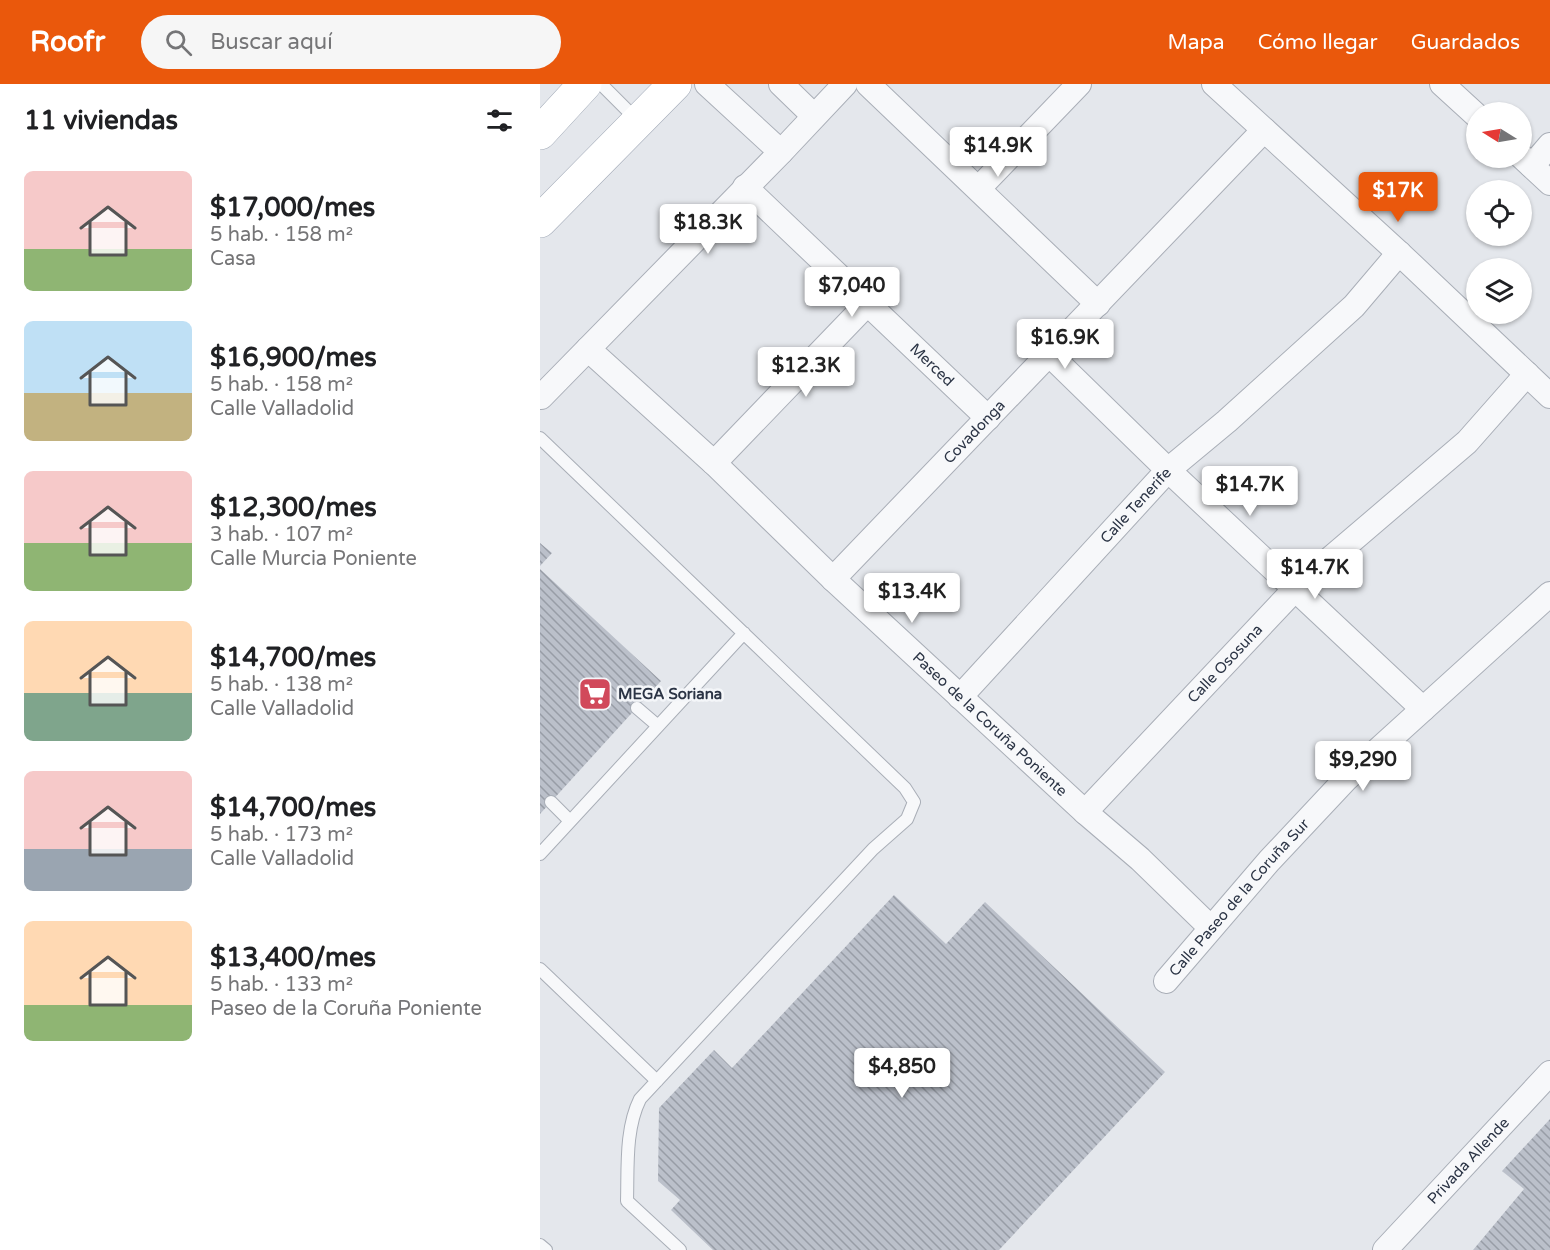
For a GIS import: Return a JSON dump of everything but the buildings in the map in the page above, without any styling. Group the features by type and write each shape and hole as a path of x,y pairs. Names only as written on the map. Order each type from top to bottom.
{"main road":[{"path":"540,133 585,84"},
{"path":"540,221 638,121 664,90"}],"street":[{"path":"707,84 781,152"},
{"path":"781,84 814,116"},
{"path":"541,397 845,84"},
{"path":"868,84 1098,304"},
{"path":"979,188 1078,84"},
{"path":"1214,84 1399,253 1550,396"},
{"path":"1442,84 1466,106"},
{"name":"Covadonga","path":"833,579 1264,130"},
{"path":"1532,157 1550,144"},
{"path":"1532,166 1550,183"},
{"name":"Merced","path":"745,187 988,418"},
{"name":"Calle Tenerife","path":"960,697 1168,470 1227,421 1354,306 1399,253"},
{"path":"714,463 867,304"},
{"name":"Paseo de la Coruña Poniente","path":"588,349 714,463 833,579 1085,812 1140,859 1210,927"},
{"path":"1050,355 1168,470 1423,709"},
{"name":"Calle Ososuna","path":"1085,812 1296,588 1467,442 1527,374"},
{"name":"Calle Paseo de la Coruña Sur","path":"1166,981 1210,927 1346,779 1550,594"},
{"name":"Privada Allende","path":"1385,1250 1550,1073"}],"lane":[{"path":"600,84 638,121"},
{"path":"540,438 905,788 914,802 907,819 873,849 639,1099 633,1111 627,1201 680,1250"},
{"path":"540,854 744,633"},
{"path":"638,708 658,726"},
{"path":"551,802 570,821"},
{"path":"540,969 657,1081"},
{"path":"540,1245 546,1250"}],"place":[{"name":"MEGA Soriana","path":"595,694"}]}
